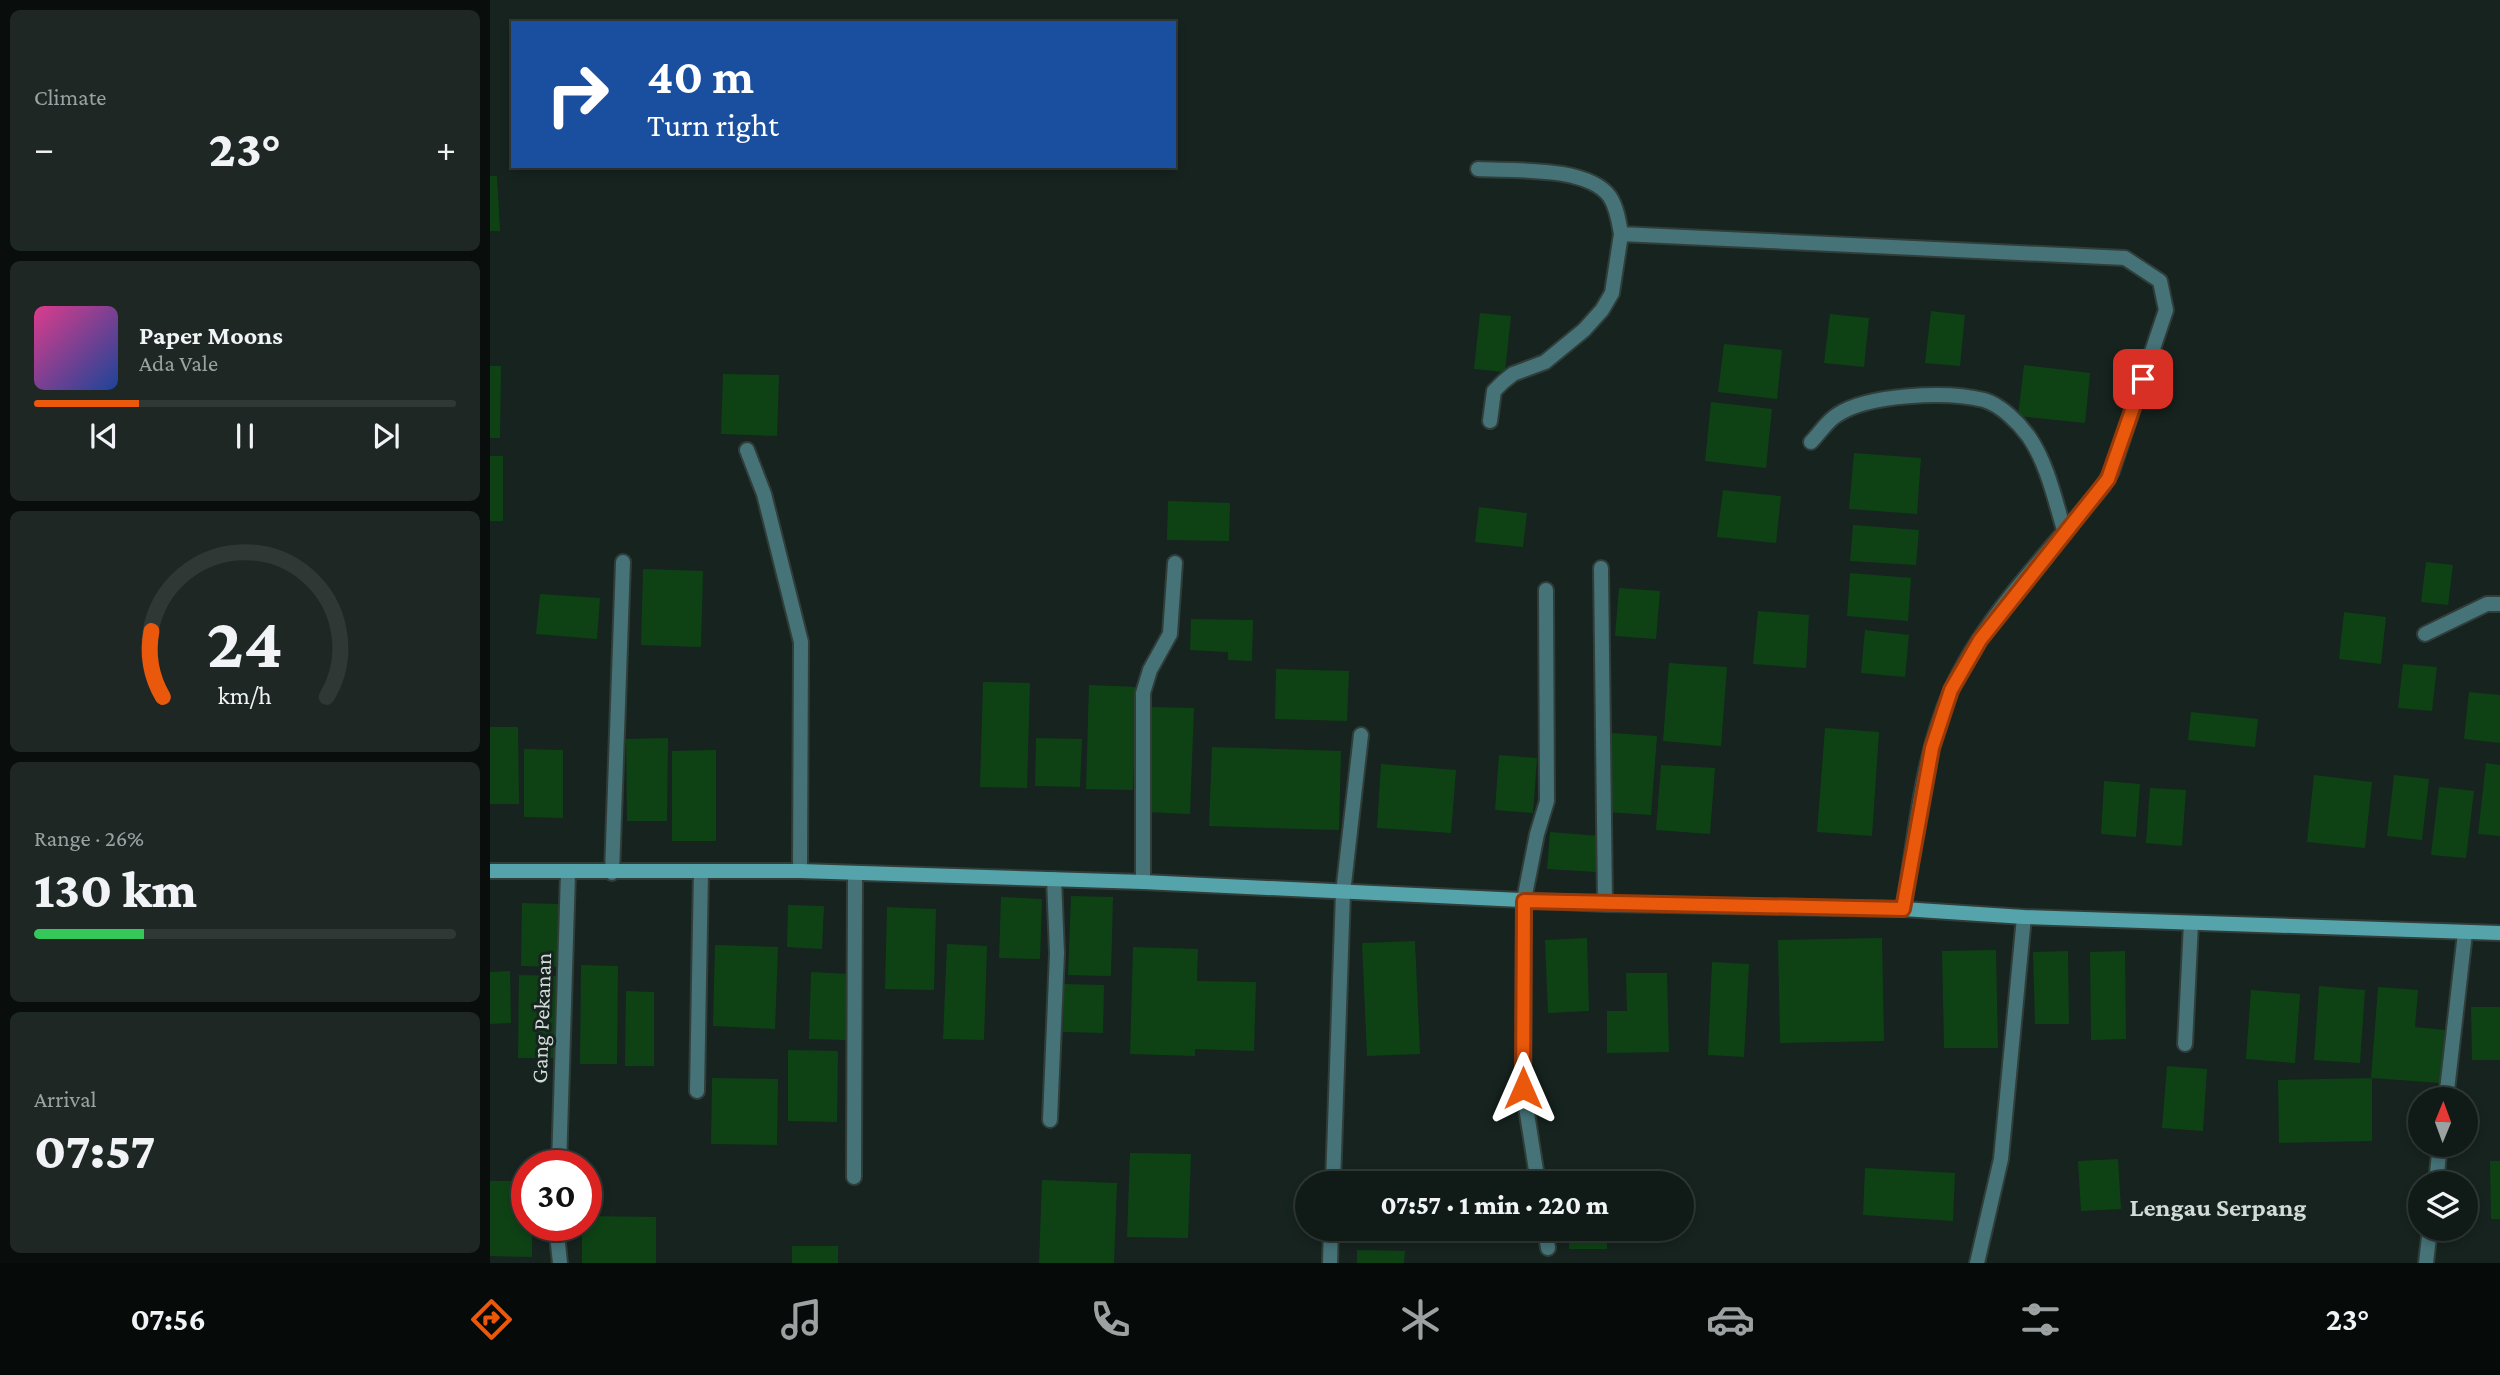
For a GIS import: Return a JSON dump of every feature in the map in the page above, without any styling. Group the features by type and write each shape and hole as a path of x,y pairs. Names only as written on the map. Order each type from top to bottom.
{"street":[{"path":"1478,169 1573,176 1597,184 1610,198 1621,234 1612,293 1602,310 1584,330 1545,362 1513,374 1503,382 1494,391 1490,421"},
{"path":"1621,234 2125,258 2160,281 2166,310 2112,471 1980,640 1951,690 1932,748 1903,909"},
{"path":"1811,442 1836,415 1874,399 1952,397 1986,401 2004,411 2029,437 2043,465 2065,533"},
{"path":"747,450 764,494 801,642 800,872"},
{"path":"612,873 622,562"},
{"path":"1143,881 1143,694 1150,670 1170,634 1175,563"},
{"path":"1601,568 1605,904"},
{"path":"1536,1171 1523,1088 1524,901 1537,835 1547,801 1546,590"},
{"path":"2426,634 2487,604 2500,604"},
{"path":"1333,1171 1343,893 1361,735"},
{"path":"490,871 800,872 1143,881 1524,901 1903,909 2024,917 2500,933"},
{"path":"697,1091 701,872"},
{"name":"Gang Pekanan","path":"559,1150 568,873"},
{"path":"854,1177 855,874"},
{"path":"1050,1120 1057,953 1054,879"},
{"path":"1977,1263 2001,1159 2024,917"},
{"path":"2185,1044 2191,923"},
{"path":"2447,1087 2465,933"},
{"path":"558,1241 560,1263"},
{"path":"1330,1263 1331,1241"},
{"path":"1547,1241 1548,1248"},
{"path":"2426,1263 2429,1241"}],"building":[{"path":"490,176 497,176 500,231 490,231"},
{"path":"1931,311 1965,315 1960,366 1925,363"},
{"path":"1480,313 1511,316 1505,372 1474,369"},
{"path":"1830,314 1869,318 1864,367 1824,363"},
{"path":"1724,344 1782,350 1777,399 1718,392"},
{"path":"2024,365 2090,373 2085,423 2018,416"},
{"path":"490,366 501,366 500,438 490,438"},
{"path":"723,374 779,375 777,436 721,434"},
{"path":"1711,402 1772,409 1766,468 1705,461"},
{"path":"1854,453 1921,458 1917,514 1849,509"},
{"path":"490,456 503,456 503,521 490,521"},
{"path":"1723,490 1781,496 1776,543 1717,537"},
{"path":"1168,501 1230,503 1229,541 1167,540"},
{"path":"1479,507 1527,513 1523,547 1475,542"},
{"path":"1853,525 1919,530 1916,565 1850,561"},
{"path":"2426,562 2453,565 2448,605 2421,602"},
{"path":"643,569 703,571 701,647 641,645"},
{"path":"1850,573 1911,578 1908,621 1847,616"},
{"path":"1619,588 1660,591 1656,639 1615,636"},
{"path":"540,594 600,598 597,639 536,634"},
{"path":"1758,611 1809,615 1806,668 1753,664"},
{"path":"2344,612 2386,617 2381,664 2339,659"},
{"path":"1191,619 1253,620 1252,661 1228,660 1228,652 1190,650"},
{"path":"1865,630 1909,635 1905,677 1861,673"},
{"path":"1669,663 1727,667 1721,746 1663,741"},
{"path":"2403,664 2437,667 2432,711 2398,708"},
{"path":"1276,669 1349,671 1347,721 1275,719"},
{"path":"983,682 1030,683 1027,788 980,787"},
{"path":"1089,685 1137,687 1133,790 1086,789"},
{"path":"2469,692 2500,695 2500,743 2464,739"},
{"path":"1150,707 1194,708 1190,814 1147,812"},
{"path":"2191,712 2258,719 2255,747 2188,740"},
{"path":"490,727 518,727 519,804 490,804"},
{"path":"1825,728 1879,732 1872,836 1817,832"},
{"path":"1611,733 1657,736 1651,815 1605,812"},
{"path":"668,738 667,821 627,821 626,739"},
{"path":"1036,738 1082,739 1080,787 1035,786"},
{"path":"1212,747 1341,751 1339,830 1209,826"},
{"path":"524,749 563,750 563,818 524,817"},
{"path":"716,750 716,841 672,841 672,751"},
{"path":"1499,755 1537,758 1533,813 1495,810"},
{"path":"2486,763 2500,765 2500,836 2478,834"},
{"path":"1381,764 1456,770 1451,833 1377,828"},
{"path":"1661,765 1715,768 1710,834 1656,830"},
{"path":"2314,775 2372,782 2365,848 2307,842"},
{"path":"2394,775 2429,779 2422,840 2387,836"},
{"path":"2104,781 2140,784 2136,837 2101,834"},
{"path":"2439,787 2474,791 2466,858 2431,855"},
{"path":"2150,788 2186,790 2182,846 2146,843"},
{"path":"1550,832 1600,836 1597,872 1547,869"},
{"path":"1071,896 1113,897 1111,976 1068,975"},
{"path":"1001,897 1042,899 1040,959 999,958"},
{"path":"522,903 558,904 558,967 521,966"},
{"path":"788,905 824,906 822,949 787,947"},
{"path":"887,907 936,909 934,990 885,989"},
{"path":"1587,938 1589,1011 1548,1013 1545,940"},
{"path":"1882,938 1884,1041 1780,1043 1778,940"},
{"path":"1415,941 1420,1054 1367,1056 1362,943"},
{"path":"947,944 987,946 984,1040 943,1039"},
{"path":"715,945 778,947 775,1029 713,1026"},
{"path":"1133,947 1198,949 1197,981 1256,982 1254,1051 1195,1049 1195,1056 1130,1054"},
{"path":"1996,950 1998,1048 1944,1048 1942,951"},
{"path":"2068,951 2069,1024 2035,1024 2033,952"},
{"path":"2125,951 2126,1039 2091,1040 2090,952"},
{"path":"1712,962 1749,964 1744,1057 1708,1055"},
{"path":"581,965 618,966 617,1064 580,1064"},
{"path":"510,971 511,1023 490,1024 490,972"},
{"path":"811,972 849,974 847,1040 809,1039"},
{"path":"1626,973 1667,973 1669,1052 1607,1053 1607,1011 1627,1011"},
{"path":"519,975 559,976 558,1058 518,1058"},
{"path":"1064,984 1104,985 1103,1033 1063,1032"},
{"path":"2319,986 2365,990 2360,1063 2314,1060"},
{"path":"2378,987 2418,990 2415,1027 2445,1030 2441,1083 2371,1078"},
{"path":"2251,990 2300,994 2295,1063 2246,1059"},
{"path":"626,991 654,992 654,1066 625,1066"},
{"path":"2471,1007 2500,1007 2500,1060 2472,1060"},
{"path":"788,1050 838,1051 837,1122 788,1121"},
{"path":"2167,1066 2207,1069 2203,1131 2162,1128"},
{"path":"712,1078 778,1079 777,1145 711,1144"},
{"path":"2372,1078 2372,1141 2279,1143 2278,1080"},
{"path":"1130,1153 1191,1154 1188,1238 1127,1237"},
{"path":"2118,1159 2121,1209 2081,1211 2078,1161"},
{"path":"2490,1161 2500,1161 2500,1219 2491,1219"},
{"path":"1865,1168 1955,1173 1953,1221 1863,1215"},
{"path":"1042,1180 1117,1183 1114,1263 1039,1263"},
{"path":"490,1181 511,1181 511,1241 532,1241 532,1257 490,1256"},
{"path":"602,1216 656,1217 656,1263 582,1263 582,1241 602,1241"},
{"path":"1569,1241 1607,1241 1607,1249 1569,1249"},
{"path":"792,1246 838,1246 838,1263 792,1263"},
{"path":"1357,1250 1405,1251 1404,1263 1357,1263"}],"district":[{"name":"Lengau Serpang","path":"2218,1207"}],"route":[{"path":"1523,1088 1524,901 1903,909 1932,748 1951,690 1980,640 2108,479 2143,379"}]}
